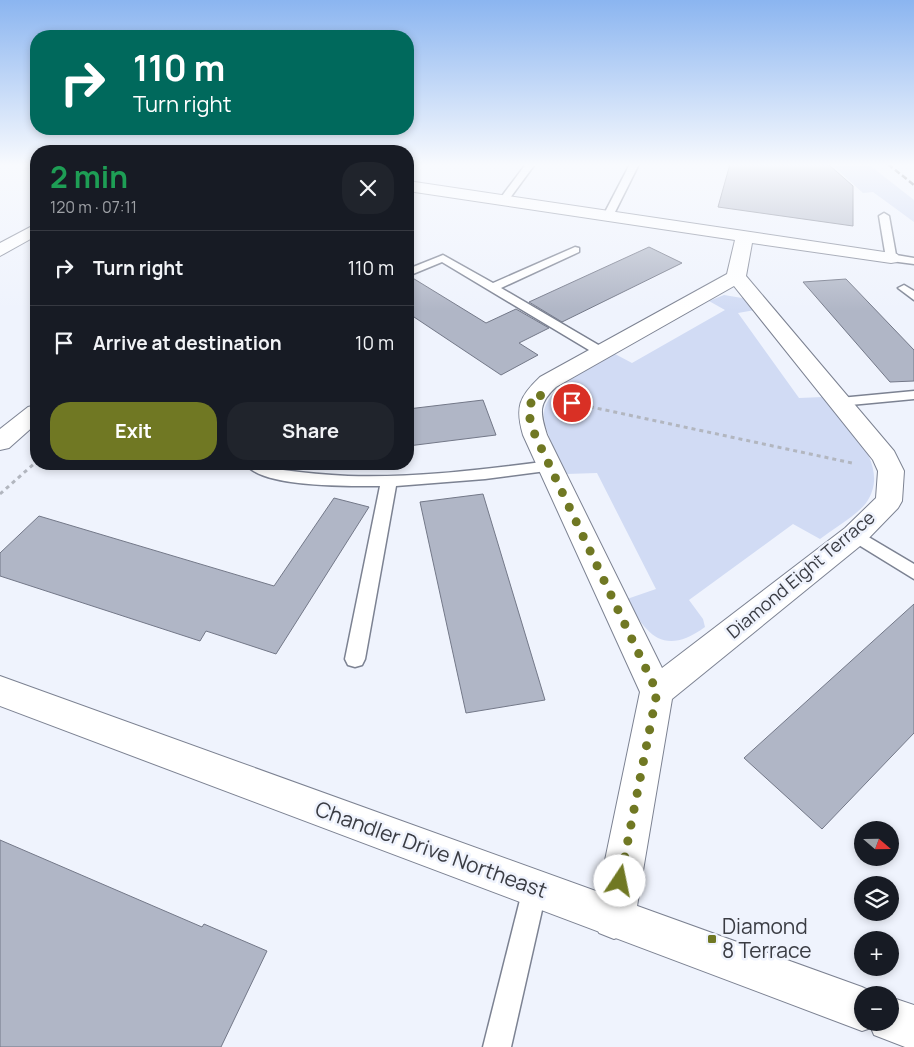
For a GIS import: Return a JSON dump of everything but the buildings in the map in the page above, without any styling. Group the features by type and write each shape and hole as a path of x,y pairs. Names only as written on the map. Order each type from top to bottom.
{"street":[{"path":"588,213 891,258"},
{"path":"0,251 30,233"},
{"path":"614,918 657,692 549,466 535,435 528,412 534,394 548,382 736,277 745,236"},
{"path":"736,277 885,457 891,471"},
{"path":"0,442 30,417"},
{"name":"Diamond Eight Terrace","path":"657,692 855,535 889,501 891,471"},
{"name":"Chandler Drive Northeast","path":"0,691 854,1006"},
{"path":"899,1022 914,1028"}],"lane":[{"path":"884,216 891,258 914,261"},
{"path":"491,288 575,250"},
{"path":"414,270 443,258 603,353"},
{"path":"904,288 914,297"},
{"path":"840,402 914,395"},
{"path":"262,470 276,475 343,482 500,474 549,466"},
{"path":"355,659 389,480"},
{"path":"855,535 914,572"},
{"path":"497,1047 535,888"}],"path":[{"path":"534,394 891,471"},
{"path":"0,494 30,467"}],"shaded area":[{"path":"902,213 914,213 914,222"},
{"path":"724,295 748,299 755,310 738,313 799,398 823,397 854,432 870,460 874,474 873,489 862,508 820,539 793,524 689,600 703,619 705,627 691,636 667,641 649,632 641,623 627,599 656,589 597,473 566,474 547,432 544,417 545,406 559,387 594,365 615,354 632,363 725,310 709,301"}],"place":[{"name":"Diamond 8 Terrace","path":"712,939"}],"route":[{"path":"572,403 534,394 528,412 535,435 657,692 620,881"}]}
